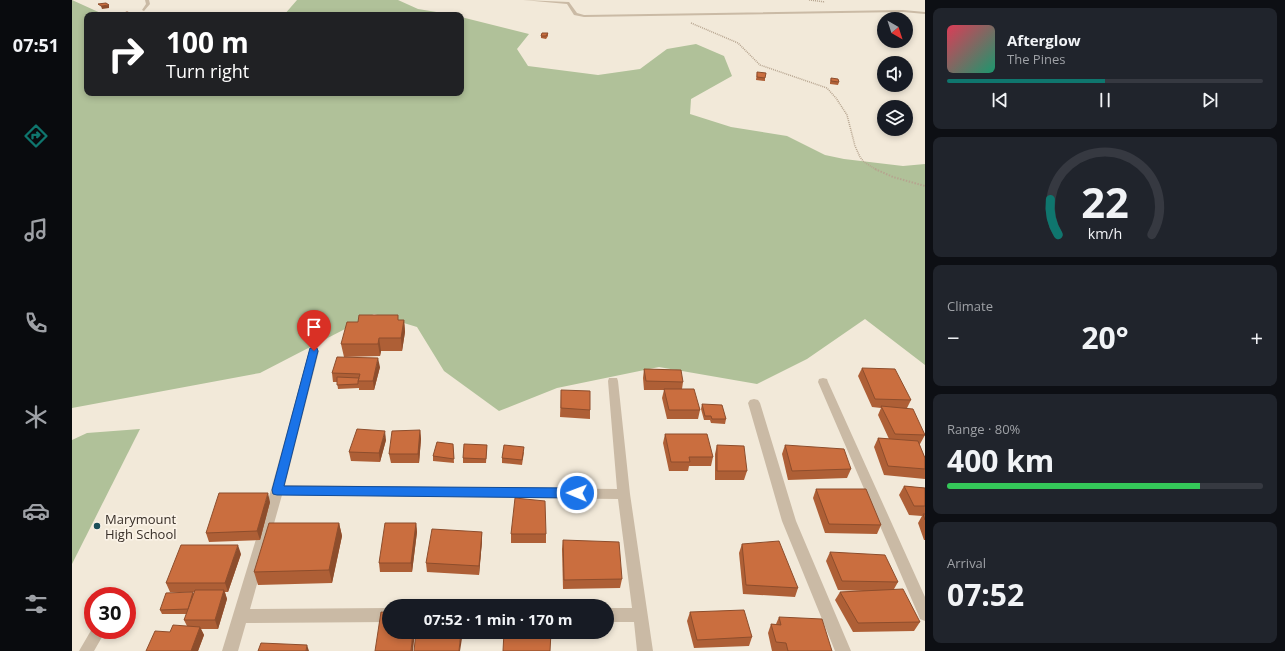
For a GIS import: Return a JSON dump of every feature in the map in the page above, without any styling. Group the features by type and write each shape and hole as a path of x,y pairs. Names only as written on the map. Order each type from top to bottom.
{"street":[{"path":"144,10 148,4 147,0"},
{"path":"525,0 569,3 573,12 577,15 584,16 903,11 925,13"},
{"path":"230,651 277,490 314,351"},
{"path":"613,381 624,494 645,651"},
{"path":"823,382 925,614"},
{"path":"754,403 789,521 842,651"},
{"path":"277,490 624,494"},
{"path":"241,616 382,615"},
{"path":"614,615 640,615"}],"lane":[{"path":"86,651 93,639"}],"path":[{"path":"681,15 692,24 706,31 736,42 748,51 755,62 760,65 827,88 832,92 848,118 851,138 857,154 865,163 887,173 925,186"}],"green space":[{"path":"72,0 98,12 84,12 84,96 464,96 464,18 529,34 517,49 528,66 598,75 640,69 667,49 696,44 724,56 732,76 691,99 690,114 731,127 787,136 825,155 844,159 903,166 925,164 925,365 865,319 807,359 757,384 659,367 557,388 499,411 444,371 417,327 374,314 260,373 72,408"},
{"path":"297,0 398,0 418,9 436,12 287,12"},
{"path":"140,429 72,564 72,440 87,433"}],"building":[{"path":"106,3 109,5 101,6 98,4"},
{"path":"542,33 548,33 546,36 541,36"},
{"path":"757,72 766,73 765,78 757,77"},
{"path":"831,78 838,79 839,82 831,81"},
{"path":"359,315 398,315 398,320 404,320 401,338 379,338 378,344 341,344 347,322 358,322"},
{"path":"337,357 378,358 373,381 358,381 360,374 332,373"},
{"path":"862,368 895,369 911,400 875,399"},
{"path":"644,369 681,370 683,382 646,381"},
{"path":"337,377 359,378 358,384 337,385"},
{"path":"664,389 694,389 700,410 669,410"},
{"path":"561,390 590,391 590,410 561,408"},
{"path":"702,404 722,405 726,419 712,419 711,416 705,416"},
{"path":"881,406 913,409 925,435 895,434"},
{"path":"357,429 385,431 379,453 349,452"},
{"path":"420,430 418,454 389,454 392,431"},
{"path":"665,434 707,434 713,457 689,457 690,462 671,462"},
{"path":"878,438 918,441 925,458 925,469 888,466"},
{"path":"437,442 453,444 454,459 433,456"},
{"path":"464,444 487,445 486,459 463,458"},
{"path":"504,445 524,447 522,460 502,458"},
{"path":"717,445 744,446 747,471 717,471"},
{"path":"785,445 844,449 851,469 792,471"},
{"path":"904,486 925,488 925,506 914,506"},
{"path":"816,489 866,489 881,525 829,524"},
{"path":"219,493 268,493 257,531 206,533"},
{"path":"515,498 545,501 546,534 511,534"},
{"path":"269,523 339,523 329,570 254,572"},
{"path":"385,523 416,523 411,563 379,563"},
{"path":"432,529 482,532 479,566 426,563"},
{"path":"563,540 619,542 622,579 564,580"},
{"path":"779,541 798,588 746,585 742,544"},
{"path":"181,545 238,545 225,583 166,583"},
{"path":"830,552 885,555 898,582 842,581"},
{"path":"903,589 920,622 858,623 840,592"},
{"path":"195,590 224,590 215,620 184,620"},
{"path":"193,592 188,609 160,610 166,593"},
{"path":"744,610 752,637 697,640 690,612"},
{"path":"382,612 382,639 412,639 411,651 375,651"},
{"path":"779,617 822,619 832,651 788,651 786,643 776,642 771,624 781,625"},
{"path":"173,625 200,627 191,651 146,651 155,631 170,632"},
{"path":"415,639 460,639 459,651 414,651"},
{"path":"504,639 551,639 550,651 503,651"},
{"path":"261,643 307,645 306,651 258,651"}],"place":[{"name":"Marymount High School","path":"97,526"}],"route":[{"path":"314,351 277,490 577,493"}]}
